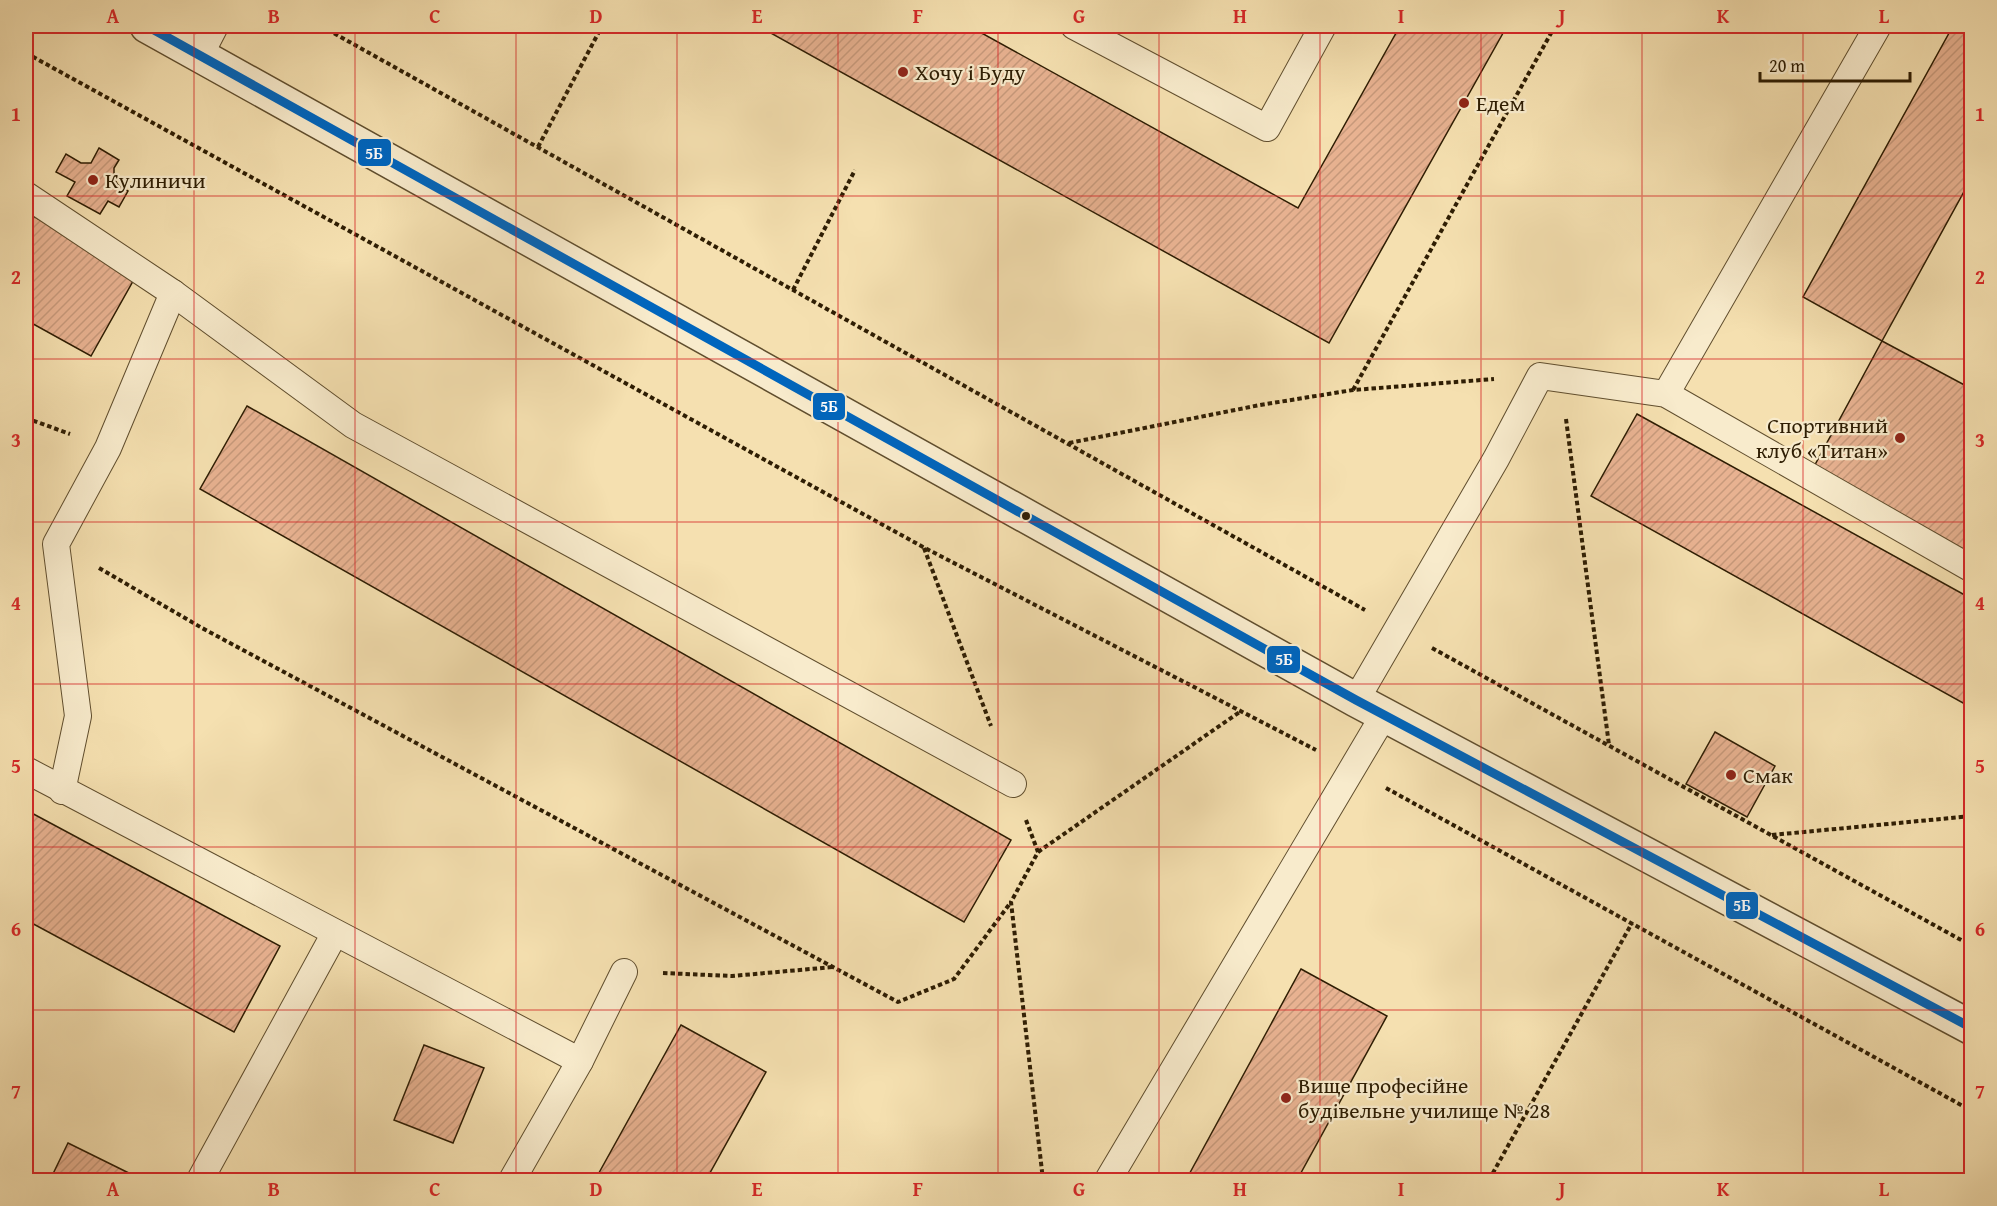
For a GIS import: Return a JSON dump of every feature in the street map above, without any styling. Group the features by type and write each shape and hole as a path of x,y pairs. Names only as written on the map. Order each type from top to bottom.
{"street":[{"path":"147,26 1370,708 1971,1028"}],"lane":[{"path":"200,55 215,26"},
{"path":"1074,26 1267,128 1323,26"},
{"path":"1666,394 1878,26"},
{"path":"26,195 173,293 353,425 1013,784"},
{"path":"62,790 78,716 56,544 108,448 173,293"},
{"path":"1107,1180 1352,769 1397,629 1496,459 1551,378 1666,394 1971,569"},
{"path":"26,770 580,1061"},
{"path":"200,1180 335,933"},
{"path":"512,1180 580,1061 624,972"}],"path":[{"path":"321,26 1397,629 1971,946"},
{"path":"1353,390 1555,26"},
{"path":"538,147 601,28"},
{"path":"26,54 923,547 1352,769 1971,1111"},
{"path":"793,290 855,170"},
{"path":"1068,444 1260,405 1353,390 1551,378 1609,746"},
{"path":"26,418 108,448"},
{"path":"56,544 202,628 898,1002 954,979 1011,902 1038,852 1241,711"},
{"path":"923,547 1038,852"},
{"path":"1771,836 1971,816"},
{"path":"1011,902 1042,1180"},
{"path":"1489,1180 1632,923"},
{"path":"624,972 732,976 834,967"}],"building":[{"path":"758,26 969,26 1298,208 1400,26 1507,26 1329,343"},
{"path":"1953,26 1972,26 1972,177 1882,341 1803,297"},
{"name":"Кулиничи","path":"99,148 119,160 114,168 114,178 118,185 128,191 119,207 108,201 100,214 67,196 75,182 56,172 66,154 81,163 91,163"},
{"path":"26,212 137,274 91,356 26,320"},
{"name":"Спортивний клуб «Титан»","path":"1882,341 1972,389 1972,562 1810,474"},
{"path":"247,406 1011,840 964,922 200,489"},
{"path":"1637,414 1972,599 1972,708 1591,496"},
{"name":"Смак","path":"1715,732 1775,766 1747,817 1686,784"},
{"path":"26,810 280,946 234,1032 26,920"},
{"name":"Вище професійне будівельне училище № 28","path":"1301,969 1387,1016 1297,1180 1186,1180"},
{"path":"681,1025 766,1072 706,1180 595,1180"},
{"path":"424,1045 484,1068 453,1143 394,1120"},
{"path":"68,1143 143,1180 50,1180"}],"transit line":[{"name":"5Б","path":"147,26 1356,700 1972,1028"}],"place":[{"name":"Хочу і Буду","path":"903,72"},
{"name":"Едем","path":"1464,103"},
{"name":"Кулиничи","path":"93,180"},
{"name":"Спортивний клуб «Титан»","path":"1900,438"},
{"name":"Смак","path":"1731,775"},
{"name":"Вище професійне будівельне училище № 28","path":"1286,1098"}]}
